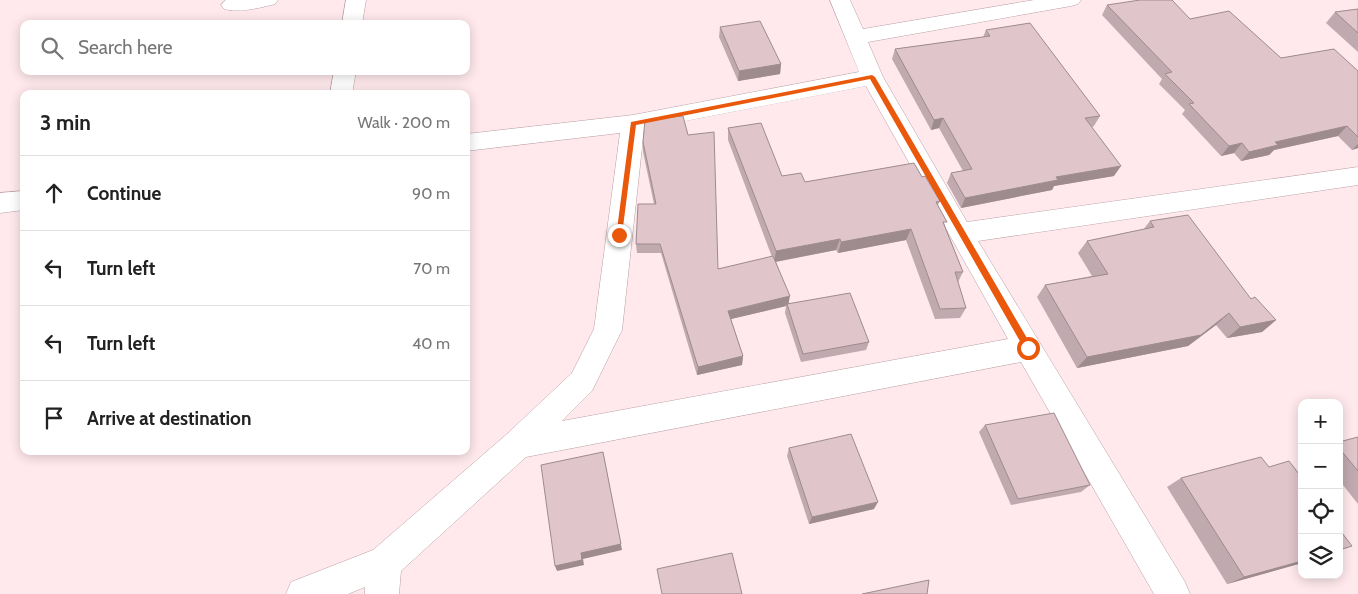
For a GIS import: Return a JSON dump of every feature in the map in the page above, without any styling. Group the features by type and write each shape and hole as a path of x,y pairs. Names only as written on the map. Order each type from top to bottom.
{"street":[{"path":"231,5 268,0"},
{"path":"353,20 356,0"},
{"path":"840,0 872,77 960,233 1172,594"},
{"path":"855,37 1071,0"},
{"path":"342,90 344,75"},
{"path":"470,143 633,123 872,77"},
{"path":"303,594 383,579 582,382 608,330 633,123"},
{"path":"960,233 1358,176"},
{"path":"0,203 20,200"},
{"path":"518,444 1028,348"}],"building":[{"path":"1140,0 1172,0 1190,19 1229,11 1281,58 1334,49 1358,71 1358,137 1347,126 1275,142 1278,145 1249,152 1242,143 1229,146 1189,104 1194,103 1165,74 1172,72 1107,5"},
{"path":"1358,9 1358,33 1335,12"},
{"path":"760,21 781,64 739,71 720,27"},
{"path":"1030,23 1100,116 1085,118 1121,166 1056,177 1058,180 965,198 951,173 972,169 943,118 934,120 895,49 990,36 986,30"},
{"path":"683,116 688,135 714,132 718,269 773,256 790,296 728,311 743,356 698,367 660,244 636,244 638,204 656,204 643,142 645,120"},
{"path":"761,123 782,176 801,173 805,182 914,163 922,177 925,176 940,201 936,202 947,222 943,222 963,272 955,272 966,308 940,309 911,229 841,242 840,239 776,251 728,128"},
{"path":"1188,215 1251,299 1255,297 1276,320 1240,327 1229,313 1201,335 1087,357 1045,285 1108,274 1087,241 1154,227 1150,221"},
{"path":"850,293 869,342 803,354 787,304"},
{"path":"1054,413 1090,485 1018,499 985,425"},
{"path":"851,434 878,502 812,517 789,448"},
{"path":"1358,437 1358,471 1343,453 1343,441"},
{"path":"603,452 621,544 581,553 582,560 555,566 541,465"},
{"path":"1261,457 1269,467 1289,461 1298,473 1298,562 1244,577 1181,478"},
{"path":"1343,534 1352,546 1343,549"},
{"path":"732,553 742,594 662,594 657,569"},
{"path":"929,580 927,594 862,594"}],"route":[{"path":"619,235 633,123 872,77 960,233 1028,348"}]}
